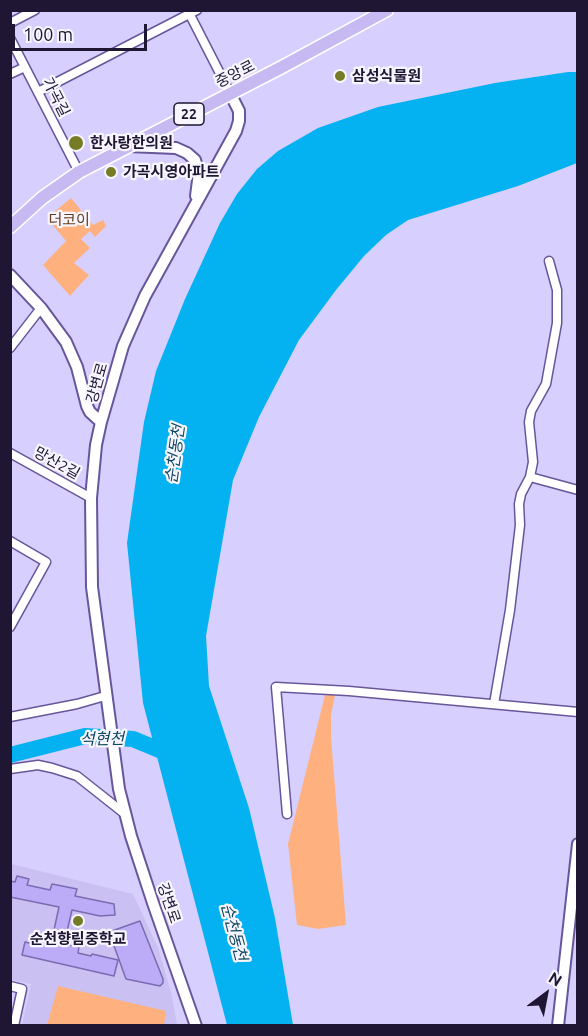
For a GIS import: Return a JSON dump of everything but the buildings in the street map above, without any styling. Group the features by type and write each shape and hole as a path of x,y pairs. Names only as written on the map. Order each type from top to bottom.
{"main road":[{"name":"중앙로","path":"10,227 42,198 79,172 380,12"},
{"name":"강변로","path":"196,1026 153,903 119,789 92,587 91,498 96,446 101,422 123,346 132,324 195,203 236,131 239,121 238,111 230,93"},
{"path":"128,146 176,148 187,153 195,160 199,173 195,203"},
{"path":"10,275 41,308 66,342 77,367 87,406 101,422"},
{"path":"558,1026 572,946 578,844"}],"street":[{"path":"10,23 35,10"},
{"path":"38,92 192,12 230,93"},
{"name":"가곡길","path":"10,38 79,172"},
{"name":"가곡길","path":"10,74 25,67"},
{"path":"494,704 510,610 520,525 519,504 521,494 530,477 533,450 529,422 531,411 546,384 557,323 556,290 549,261"},
{"path":"10,348 41,308"},
{"name":"망산2길","path":"10,453 91,498"},
{"path":"530,477 578,490"},
{"path":"10,541 46,562 10,627"},
{"path":"287,814 276,687 349,691 578,712"},
{"path":"11,717 105,696"},
{"path":"10,769 38,765 77,776 125,814"},
{"path":"10,986 22,989 14,1026"}],"shaded area":[{"name":"순천향림중학교","path":"11,864 133,894 158,948 171,992 177,1025 22,1025 31,984 11,980"}],"green space":[{"name":"더코이","path":"71,198 93,225 103,220 106,226 95,237 90,231 81,239 90,248 74,263 89,275 70,296 43,265 66,241 47,218"},
{"path":"325,695 335,695 331,715 331,737 346,925 318,929 297,925 288,844"},
{"path":"58,986 166,1011 164,1025 47,1025"}],"water":[{"name":"순천동천","path":"577,72 577,163 518,186 408,220 386,235 364,256 299,340 259,417 233,480 206,636 209,686 249,808 275,918 293,1025 227,1025 143,703 127,543 144,422 156,371 185,299 220,223 237,194 257,169 278,151 318,128 378,107 495,83"}],"waterway":[{"name":"석현천","path":"10,755 85,736 133,739 174,756"}],"place":[{"name":"삼성식물원","path":"340,76"},
{"name":"한사랑한의원","path":"76,143"},
{"name":"가곡시영아파트","path":"111,172"},
{"name":"순천향림중학교","path":"78,921"}]}
